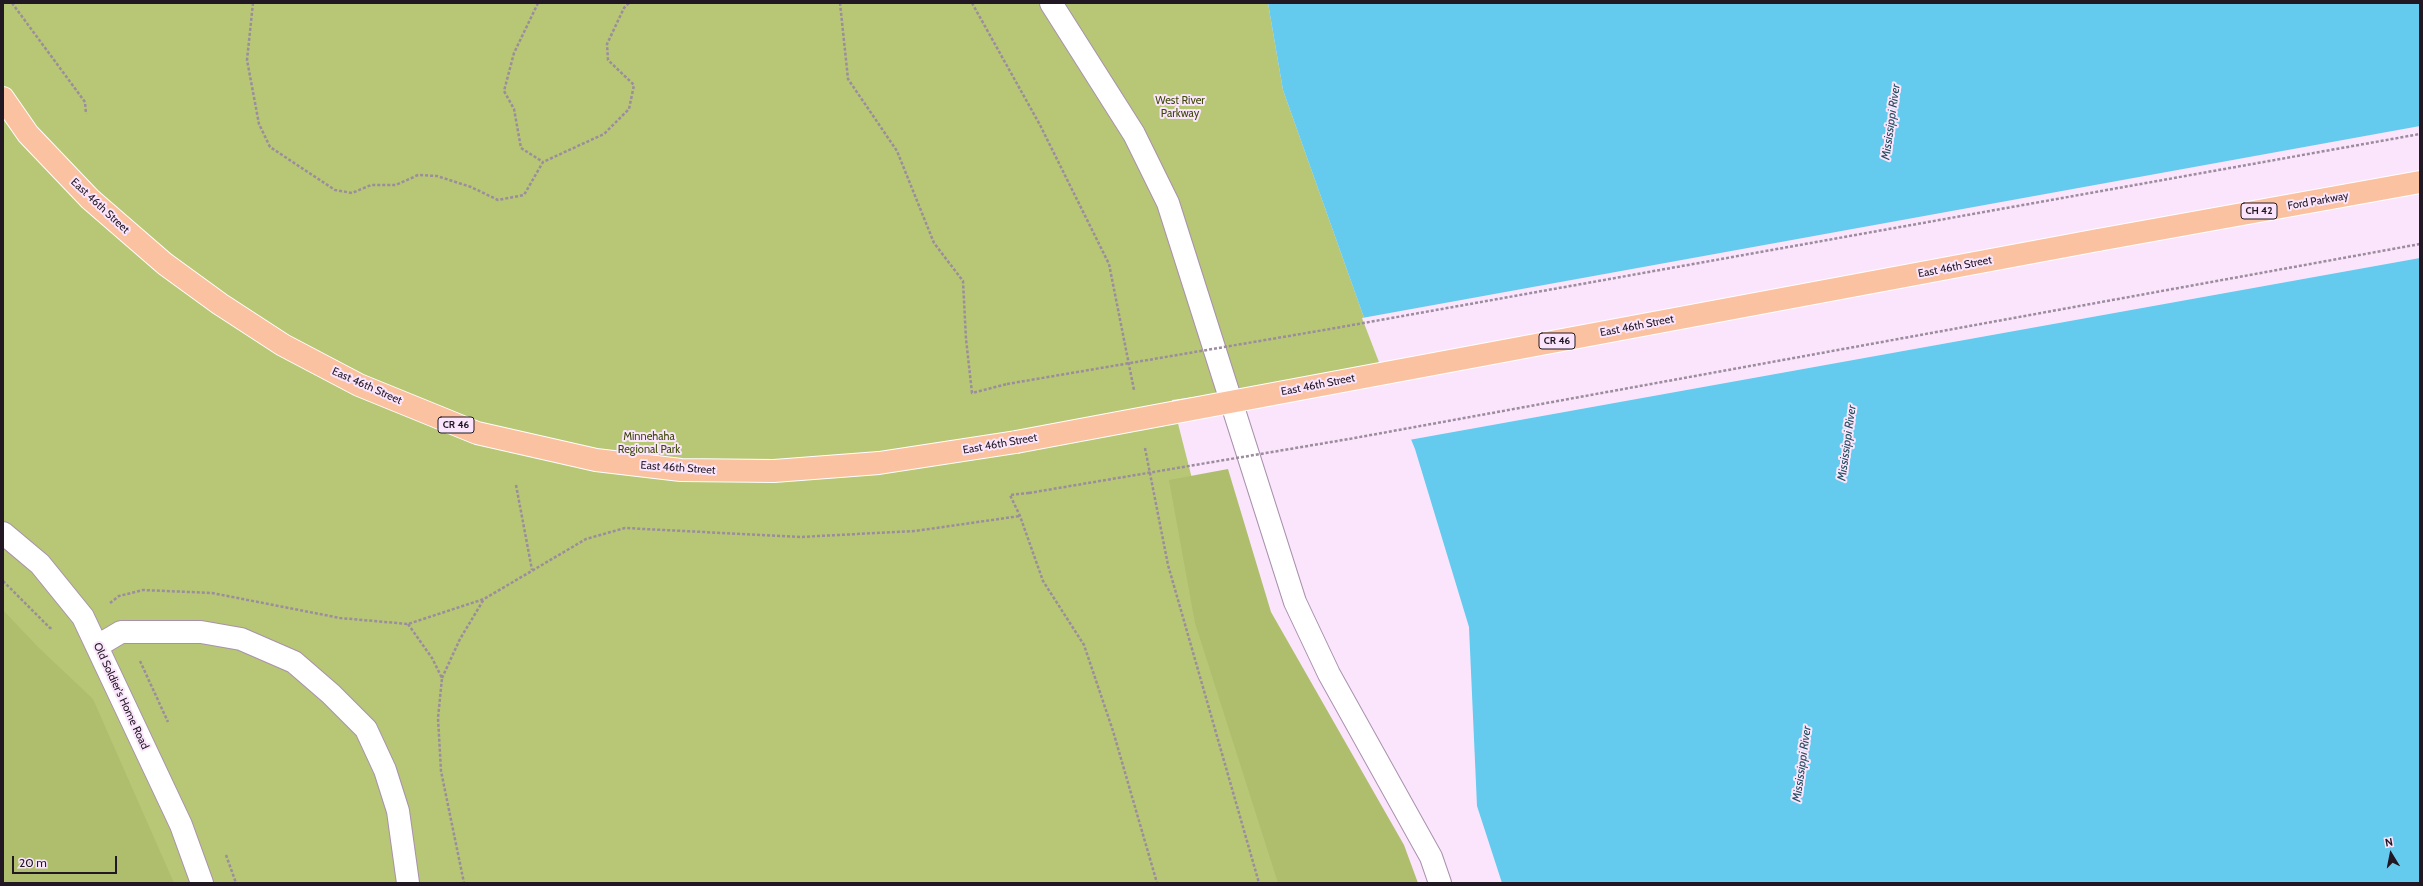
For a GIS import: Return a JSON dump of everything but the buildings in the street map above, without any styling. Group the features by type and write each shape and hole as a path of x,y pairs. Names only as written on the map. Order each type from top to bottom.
{"main road":[{"name":"East 46th Street","path":"3,98 28,134 90,199 165,264 220,304 283,345 359,385 477,433 596,460 681,470 774,471 879,463 1016,442 2098,240"},
{"name":"Ford Parkway","path":"2098,240 2420,182"}],"street":[{"path":"1051,3 1134,134 1168,203 1295,602 1330,674 1431,857 1440,883"},
{"name":"Old Soldier's Home Road","path":"3,533 40,564 83,617 99,646 181,825 202,883"},
{"path":"99,646 121,632 201,632 241,639 294,662 331,694 366,728 385,770 398,811 408,883"}],"path":[{"path":"12,3 85,102 86,114"},
{"path":"253,3 247,60 260,124 270,147 335,190 352,193 371,185 396,185 418,175 437,176 471,187 498,200 524,195 543,162 604,134 629,109 634,85 608,60 607,44 624,8 629,3"},
{"path":"538,3 514,53 504,91 514,109 521,148 543,162"},
{"path":"840,3 848,78 897,151 934,243 963,281 966,339 972,393 1007,384 1330,329 2420,134"},
{"path":"1157,883 1113,731 1084,645 1043,581 1020,516 1010,495 1341,440 2420,244"},
{"path":"516,485 532,570"},
{"path":"104,608 119,596 143,590 212,593 340,618 408,624 484,599 586,539 625,528 800,537 915,531 1020,516"},
{"path":"3,581 50,628 57,627"},
{"path":"464,883 441,771 438,718 442,678 460,639 484,599"},
{"path":"408,624 432,658 442,678"}],"green space":[{"name":"Minnehaha Regional Park","path":"3,3 1268,3 1283,90 1383,371 1172,400 1295,883 3,883"},
{"path":"1228,469 1271,612 1404,845 1418,883 1278,883 1195,623 1169,480"},
{"path":"3,610 38,647 93,699 174,883 3,883"}],"water":[{"name":"Mississippi River","path":"1268,3 2420,3 2420,883 1502,883 1477,806 1469,627 1415,449 1383,371 1283,90"}],"pier":[{"path":"2420,126 2420,258 1409,440 1362,318"}],"park label":[{"name":"West River Parkway","path":"1180,107"}]}
